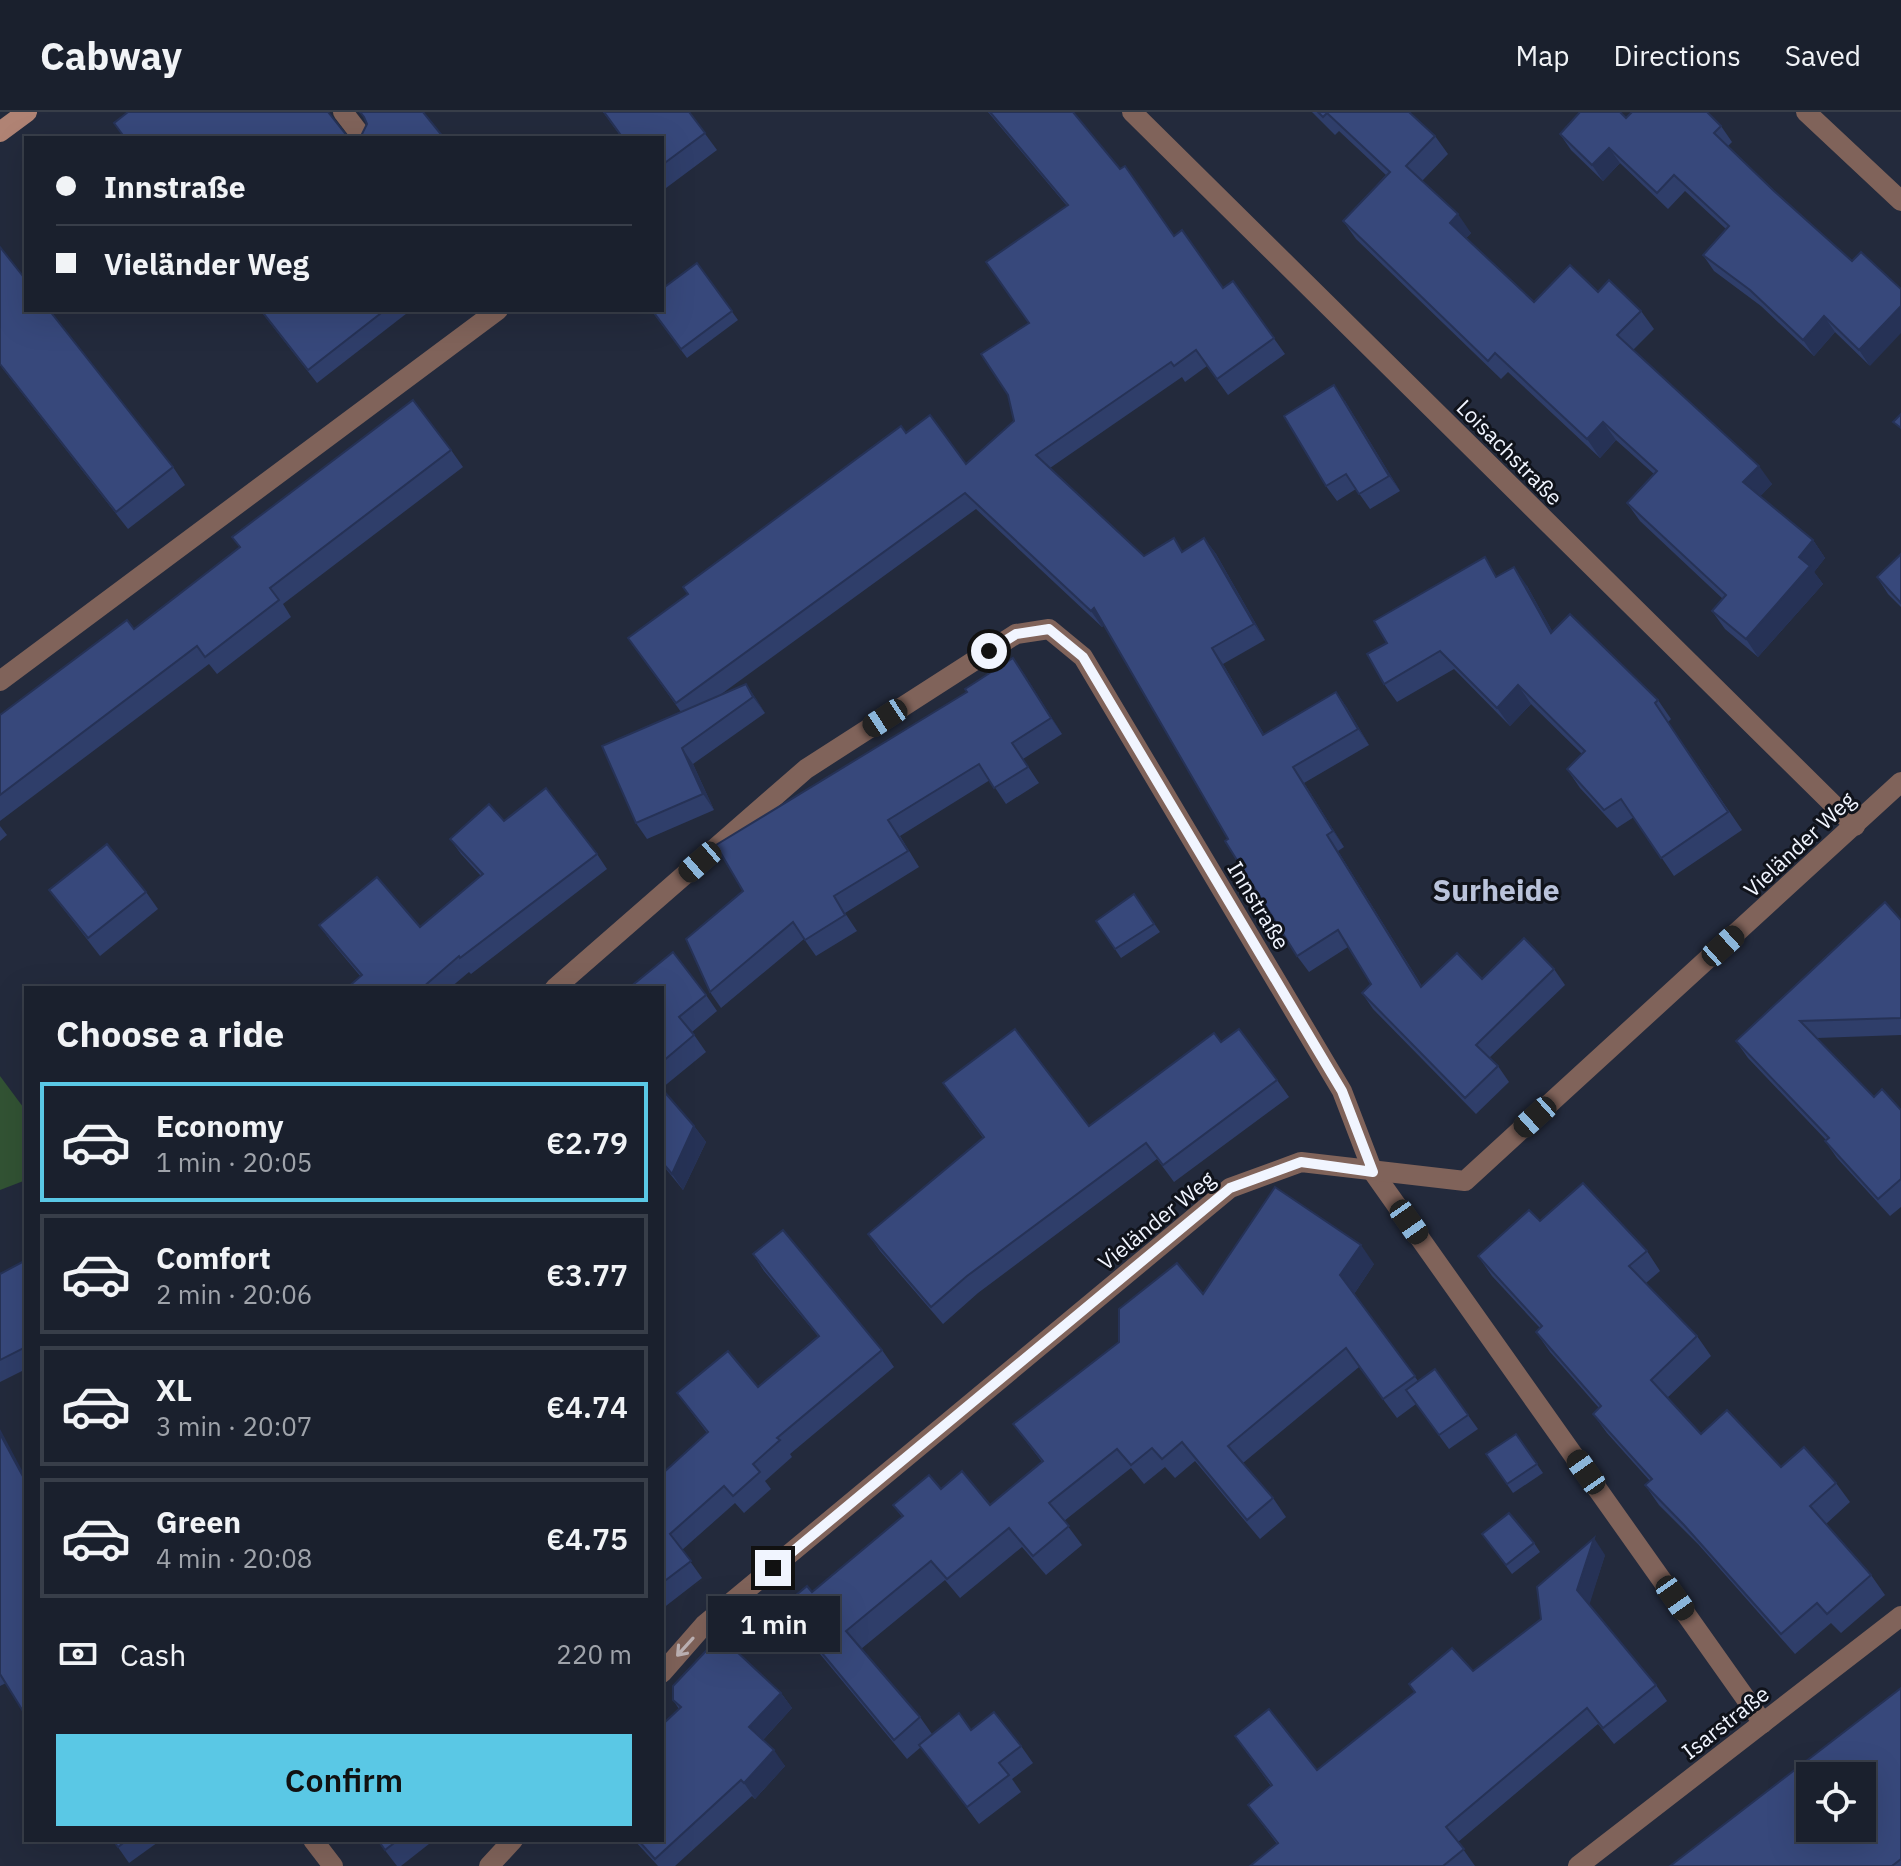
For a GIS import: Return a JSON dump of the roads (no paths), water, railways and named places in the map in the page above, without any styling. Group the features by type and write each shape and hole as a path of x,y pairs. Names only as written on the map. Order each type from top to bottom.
{"street":[{"path":"0,132 27,112"},
{"path":"343,112 361,136"},
{"name":"Loisachstraße","path":"1132,112 1855,826"},
{"path":"1806,112 1901,201"},
{"path":"0,681 495,312"},
{"name":"Innstraße","path":"557,986 806,769 1016,634 1049,629 1083,657 1342,1091 1373,1172 1763,1723"},
{"name":"Vieländer Weg","path":"664,1671 704,1625 1230,1188 1301,1162 1465,1181 1901,782"},
{"name":"Isarstraße","path":"1578,1866 1901,1616"},
{"path":"315,1842 333,1866"},
{"path":"489,1866 511,1842"}],"district":[{"name":"Surheide","path":"1496,889"}]}
